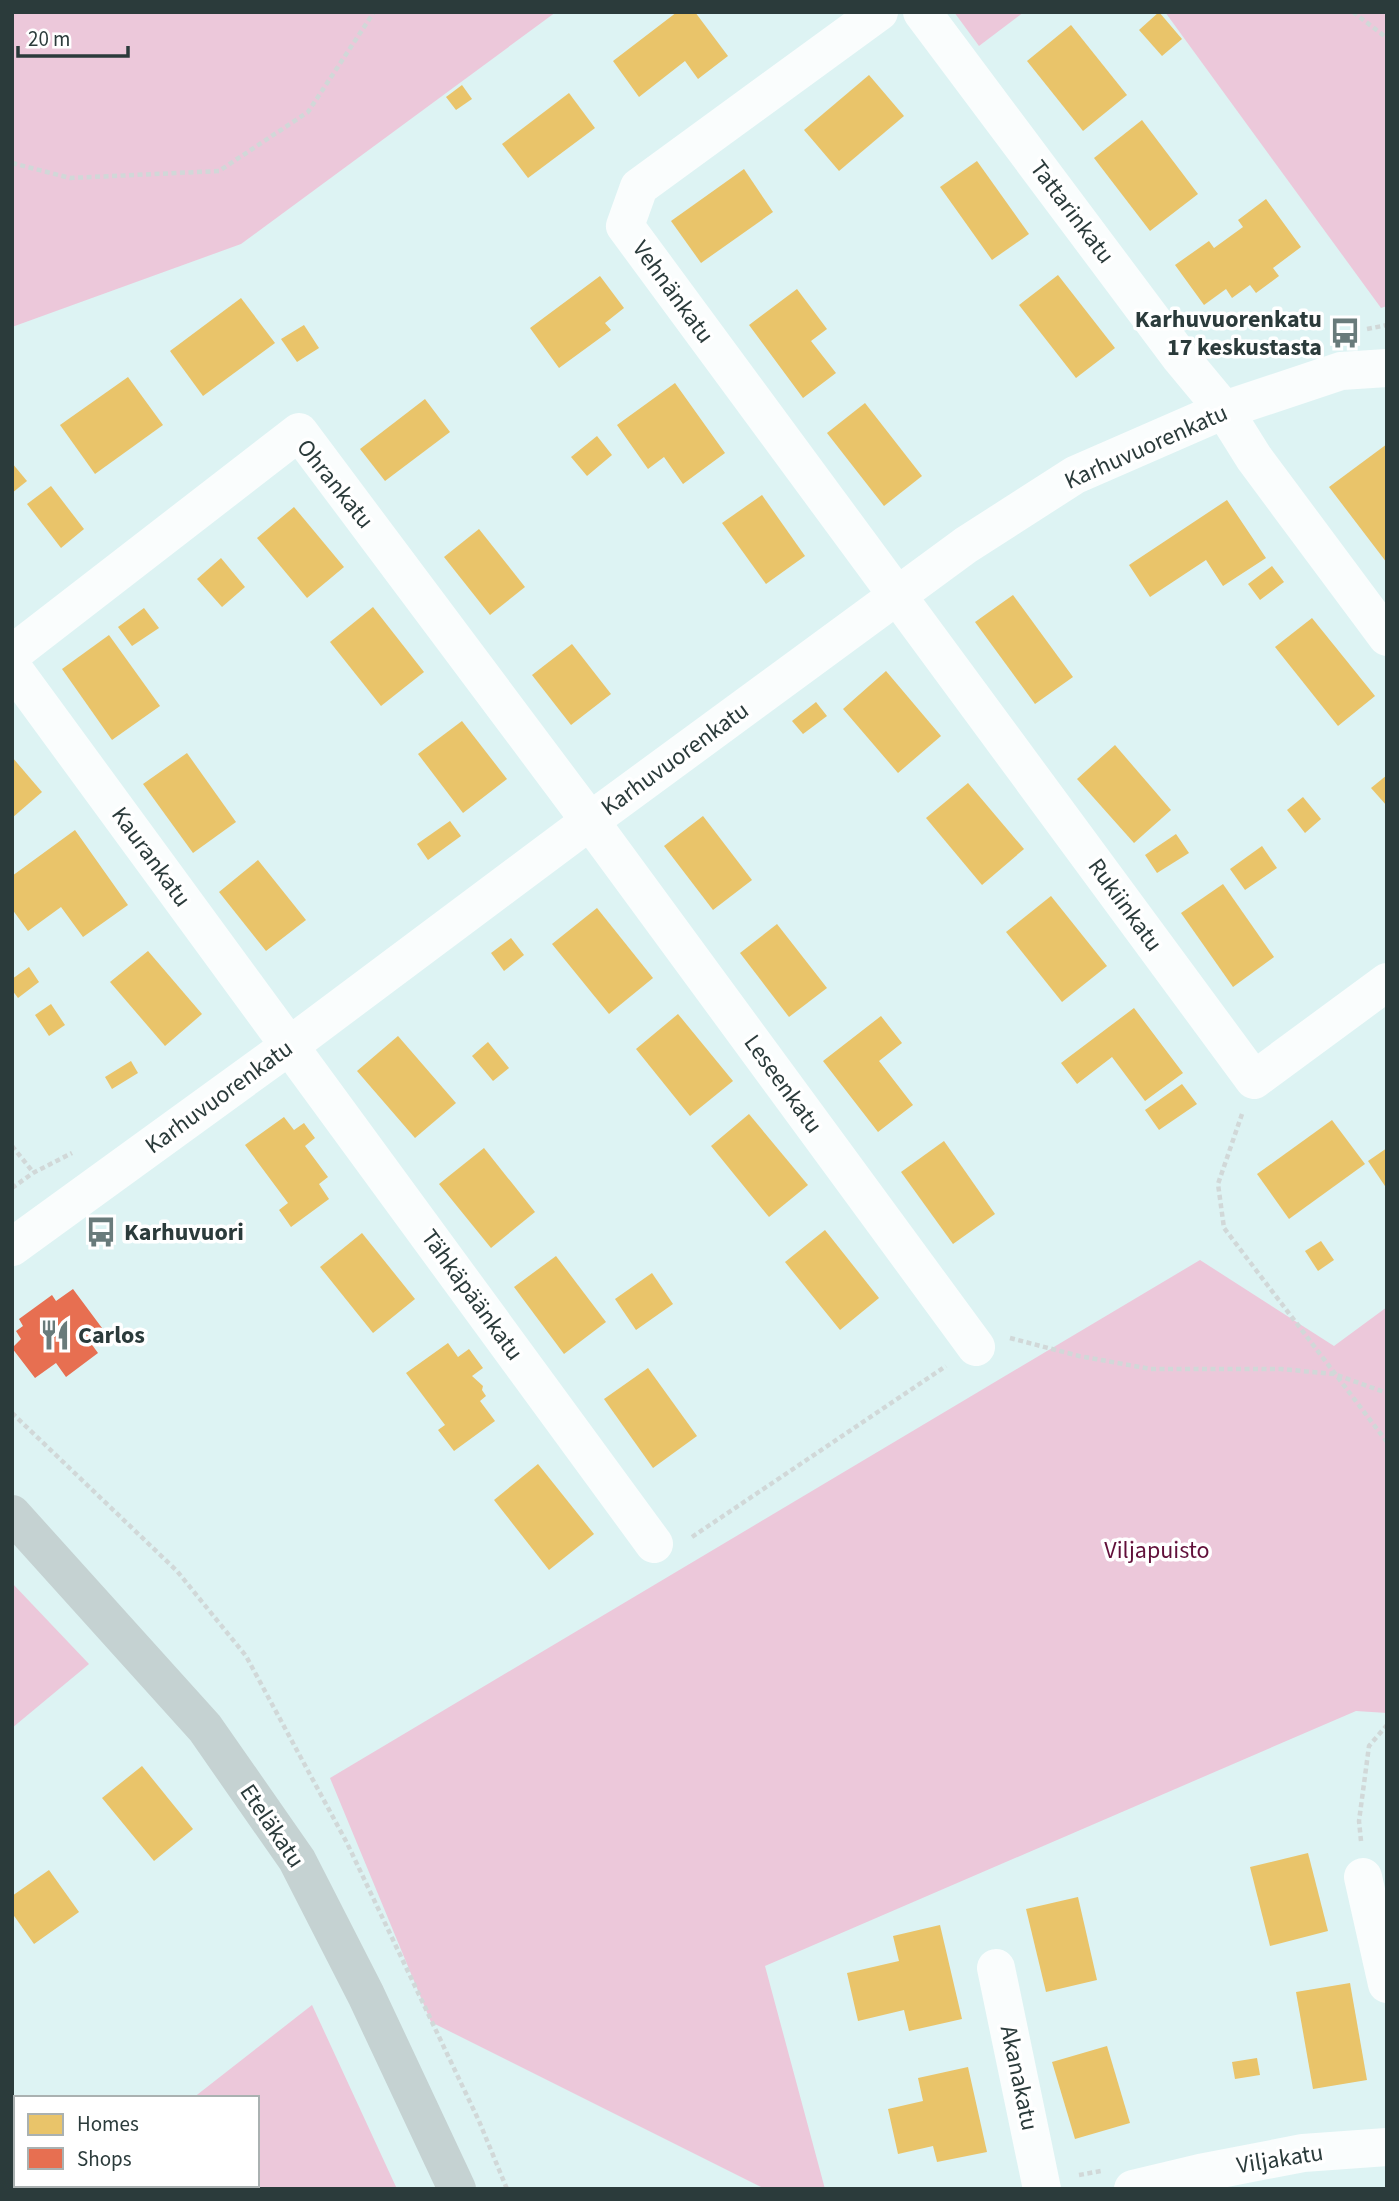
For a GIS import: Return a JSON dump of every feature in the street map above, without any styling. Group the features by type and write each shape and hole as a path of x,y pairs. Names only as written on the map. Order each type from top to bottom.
{"main road":[{"name":"Eteläkatu","path":"12,1514 205,1728 297,1860 366,1995 457,2189"}],"street":[{"name":"Vehnänkatu","path":"879,12 639,187 625,226 898,596"},
{"name":"Tattarinkatu","path":"922,12 1180,357 1224,410"},
{"name":"Karhuvuorenkatu","path":"12,1247 289,1046 966,545 1074,475 1224,410 1341,371 1387,368"},
{"path":"1224,410 1254,458 1387,637"},
{"name":"Ohrankatu","path":"12,654 299,432 590,821"},
{"name":"Rukiinkatu","path":"898,596 1254,1080"},
{"name":"Kaurankatu","path":"12,667 289,1046"},
{"name":"Leseenkatu","path":"590,821 976,1346"},
{"path":"1254,1080 1387,982"},
{"name":"Tähkäpäänkatu","path":"289,1046 654,1545"},
{"path":"1363,1877 1387,1984"},
{"name":"Akanakatu","path":"996,1968 1042,2189"},
{"name":"Viljakatu","path":"1133,2189 1303,2153 1387,2147"}],"path":[{"path":"12,163 70,178 219,172 309,112 374,12"},
{"path":"1353,12 1387,38"},
{"path":"1254,1080 1218,1184 1224,1228 1387,1442"},
{"path":"12,1146 33,1172"},
{"path":"654,1545 681,1544 976,1346 1007,1337 1079,1356 1151,1369 1281,1369 1334,1374 1387,1393"},
{"path":"1363,1877 1359,1821 1369,1746 1387,1726"}],"green space":[{"path":"12,12 556,12 241,244 12,327"},
{"path":"954,12 1024,12 979,46"},
{"path":"1165,12 1387,12 1387,306 1381,308"},
{"name":"Viljapuisto","path":"1200,1260 1334,1346 1387,1307 1387,1713 1356,1711 765,1966 825,2189 765,2189 431,2022 330,1778"},
{"path":"12,1583 89,1664 12,1728"},
{"path":"312,2005 397,2189 12,2189 14,2118 14,2187 259,2187 259,2096 196,2096"}],"building: Homes":[{"path":"677,12 695,12 728,56 698,79 685,61 639,97 613,61"},
{"path":"1159,12 1182,39 1162,56 1139,30"},
{"path":"1071,25 1127,95 1083,131 1027,61"},
{"path":"869,75 904,116 839,171 804,130"},
{"path":"462,85 472,99 456,110 446,97"},
{"path":"569,93 595,128 528,178 502,144"},
{"path":"1142,120 1198,194 1150,231 1094,158"},
{"path":"977,161 1029,234 992,260 940,187"},
{"path":"744,169 773,212 701,263 671,221"},
{"path":"1266,199 1301,247 1273,268 1279,276 1256,293 1250,285 1232,298 1226,289 1204,305 1175,265 1209,241 1214,248 1243,227 1238,220"},
{"path":"1058,275 1115,348 1076,378 1019,305"},
{"path":"600,276 624,308 605,323 611,330 559,368 530,328"},
{"path":"797,289 827,329 811,341 836,373 803,398 749,325"},
{"path":"241,298 275,343 203,396 170,351"},
{"path":"304,325 319,348 297,362 281,339"},
{"path":"128,377 163,425 95,474 60,425"},
{"path":"675,383 725,453 683,484 664,457 648,469 617,425"},
{"path":"425,399 450,432 385,481 360,449"},
{"path":"865,403 922,476 884,506 827,433"},
{"path":"597,436 612,455 587,476 571,457"},
{"path":"1387,444 1387,563 1329,487"},
{"path":"12,463 27,481 12,493"},
{"path":"51,486 84,529 61,548 27,504"},
{"path":"762,495 805,556 766,584 722,523"},
{"path":"1227,500 1266,558 1223,586 1206,560 1150,597 1129,565"},
{"path":"294,507 344,567 307,598 257,538"},
{"path":"479,529 525,587 490,615 444,557"},
{"path":"221,558 245,587 222,607 197,579"},
{"path":"1272,566 1284,582 1260,600 1248,584"},
{"path":"1013,595 1073,677 1035,704 975,622"},
{"path":"373,607 424,672 381,706 330,642"},
{"path":"144,608 159,628 132,646 118,627"},
{"path":"1312,618 1375,696 1338,726 1275,647"},
{"path":"109,635 160,706 112,740 62,669"},
{"path":"572,644 611,694 571,725 532,675"},
{"path":"886,671 941,736 898,773 843,709"},
{"path":"816,702 827,716 803,734 792,721"},
{"path":"462,721 507,779 463,813 418,754"},
{"path":"1115,745 1171,810 1134,843 1077,779"},
{"path":"187,753 236,822 193,853 143,784"},
{"path":"12,757 42,792 12,818"},
{"path":"1387,775 1387,806 1371,788"},
{"path":"968,783 1024,849 982,885 926,818"},
{"path":"1303,797 1321,819 1305,833 1287,810"},
{"path":"703,816 752,880 713,910 664,846"},
{"path":"450,821 461,836 428,860 417,844"},
{"path":"75,830 128,905 83,937 61,907 28,931 12,909 12,876"},
{"path":"1176,834 1189,853 1157,873 1145,855"},
{"path":"1262,846 1277,868 1245,890 1230,869"},
{"path":"258,860 306,920 266,951 219,892"},
{"path":"1223,884 1274,957 1233,987 1181,913"},
{"path":"1051,896 1107,966 1062,1002 1006,932"},
{"path":"597,908 653,978 609,1014 552,944"},
{"path":"777,924 827,988 789,1017 740,953"},
{"path":"511,938 524,955 504,971 491,953"},
{"path":"148,951 202,1014 165,1046 110,982"},
{"path":"29,967 39,982 18,998 12,990 12,979"},
{"path":"51,1004 65,1025 49,1036 35,1015"},
{"path":"1134,1008 1183,1073 1145,1101 1112,1057 1077,1084 1061,1063"},
{"path":"678,1014 733,1081 690,1116 636,1049"},
{"path":"881,1016 902,1043 879,1061 913,1105 878,1132 823,1061"},
{"path":"398,1036 456,1103 415,1138 357,1071"},
{"path":"488,1042 509,1068 493,1081 472,1056"},
{"path":"131,1061 138,1073 112,1089 105,1077"},
{"path":"1182,1084 1197,1104 1159,1130 1145,1110"},
{"path":"749,1114 808,1185 769,1217 711,1146"},
{"path":"284,1117 294,1130 304,1123 315,1138 305,1146 328,1177 319,1184 329,1199 291,1227 279,1210 288,1203 245,1145"},
{"path":"1332,1120 1365,1164 1289,1219 1257,1174"},
{"path":"944,1141 995,1214 953,1244 901,1172"},
{"path":"484,1148 535,1212 491,1248 439,1184"},
{"path":"1387,1148 1387,1189 1368,1161"},
{"path":"825,1230 879,1298 840,1330 785,1262"},
{"path":"362,1233 415,1299 373,1333 320,1267"},
{"path":"1321,1241 1334,1260 1318,1271 1305,1251"},
{"path":"556,1256 606,1322 564,1354 514,1287"},
{"path":"652,1273 673,1304 636,1330 615,1299"},
{"path":"448,1343 458,1357 469,1349 483,1368 472,1376 483,1386 482,1390 486,1396 480,1401 495,1421 454,1451 438,1430 445,1425 406,1373"},
{"path":"648,1368 697,1436 653,1468 604,1399"},
{"path":"538,1464 594,1534 549,1570 494,1500"},
{"path":"142,1766 193,1829 154,1861 102,1798"},
{"path":"1308,1853 1328,1931 1270,1946 1250,1867"},
{"path":"49,1870 79,1912 34,1944 12,1913 12,1896"},
{"path":"1078,1897 1097,1980 1046,1992 1026,1909"},
{"path":"940,1925 962,2019 909,2031 904,2010 858,2021 847,1973 899,1961 893,1936"},
{"path":"1350,1983 1367,2080 1313,2089 1296,1992"},
{"path":"1107,2046 1130,2123 1075,2139 1052,2062"},
{"path":"1257,2058 1260,2075 1235,2079 1232,2062"},
{"path":"968,2067 987,2152 937,2162 933,2146 898,2154 888,2109 923,2101 918,2078"}],"building: Shops":[{"name":"Carlos","path":"73,1289 102,1328 87,1338 98,1353 66,1377 56,1363 35,1378 12,1348 21,1339 16,1331 23,1326 19,1319 52,1295 56,1301"}],"place":[{"name":"Karhuvuorenkatu 17 keskustasta","path":"1345,333"},
{"name":"Karhuvuori","path":"101,1232"},
{"name":"Carlos","path":"55,1335"}]}
